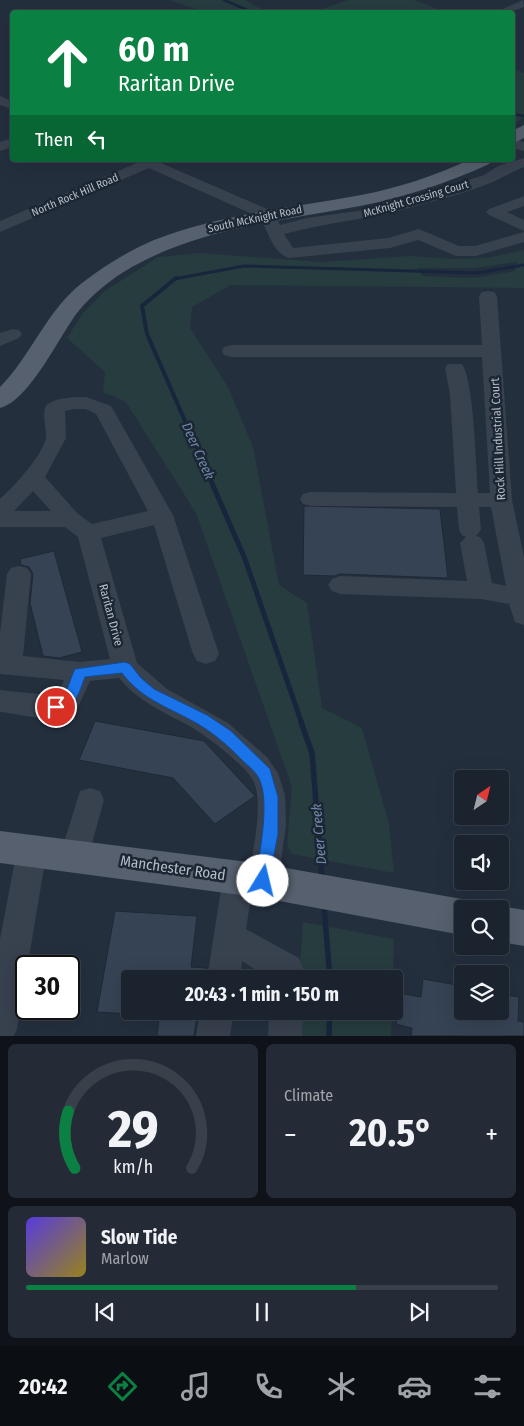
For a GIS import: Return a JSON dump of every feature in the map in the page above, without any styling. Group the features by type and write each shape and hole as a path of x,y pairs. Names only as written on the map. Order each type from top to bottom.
{"main road":[{"name":"South McKnight Road","path":"0,401 26,373 65,312 89,288 124,264 168,242 216,226 271,223 401,191 450,176 479,162"},
{"name":"Manchester Road","path":"16,848 262,881 454,915"},
{"path":"509,926 524,928"}],"street":[{"path":"506,10 524,3"},
{"path":"146,162 271,223 289,253 390,243 419,234 456,251 476,250 524,237"},
{"name":"North Rock Hill Road","path":"0,227 146,162"},
{"name":"McKnight Crossing Court","path":"271,223 307,223 365,214 411,203 489,178 503,169 524,162"},
{"path":"524,201 494,212 524,226"},
{"name":"Rock Hill Industrial Court","path":"488,296 493,351 500,500 522,606"},
{"path":"231,350 493,351"},
{"path":"455,368 460,394 471,537 481,590"},
{"path":"460,394 495,396"},
{"path":"0,512 34,478 56,438 55,408 73,402 96,405 104,410 162,515 206,654"},
{"path":"34,478 79,526"},
{"path":"311,499 468,498 500,500"},
{"path":"0,519 79,526 162,515"},
{"name":"Raritan Drive","path":"79,526 125,667 136,682 150,693 202,719 226,735 265,773 271,797 270,834 262,881 229,937 224,970"},
{"path":"18,574 4,665 80,672 125,667"},
{"path":"340,585 481,590 522,606"},
{"path":"0,701 56,707 65,704 70,699 80,672"},
{"path":"75,855 90,800"},
{"path":"0,1029 16,848"},
{"path":"229,937 281,970"},
{"path":"285,1036 286,1020"}],"green space":[{"path":"169,0 245,0 264,10 198,10"},
{"path":"348,0 415,0 439,10 320,10"},
{"path":"515,69 524,73 524,117 515,124"},
{"path":"524,250 524,288 231,285 192,307 190,328 228,387 253,447 279,585 307,603 322,708 362,728 389,824 394,873 292,854 287,845 292,787 196,513 126,402 103,392 105,372 67,338 83,313 105,291 158,257 200,253 322,262 410,256 453,259 487,258","holes":["517,262 515,271 475,278 423,276 417,268 475,268"]},
{"path":"303,922 394,939 393,970 300,970"},
{"path":"295,1020 392,1020 391,1036 294,1036"}],"building":[{"path":"304,506 440,509 448,578 340,574 334,576 303,575"},
{"path":"54,551 82,652 59,658 43,656 30,603 33,574 29,567 21,565 20,559"},
{"path":"95,721 204,741 255,796 215,824 173,778 79,760"},
{"path":"115,911 197,916 191,967 207,968 207,970 121,970 121,1013 97,1012"},
{"path":"423,979 454,985 454,1020 509,1020 509,995 519,997 518,1021 524,1022 524,1036 411,1036 412,1028 396,1024 396,1020 403,1020 403,994 421,997"},
{"path":"159,1020 197,1020 194,1036 157,1036"}],"waterway":[{"name":"Deer Creek","path":"224,0 247,10"},
{"name":"Deer Creek","path":"515,114 524,116"},
{"name":"Deer Creek","path":"175,279 244,266 477,273 524,265"},
{"name":"Deer Creek","path":"175,279 142,306 147,334 209,476"},
{"name":"Deer Creek","path":"208,474 245,559 302,724"},
{"name":"Deer Creek","path":"301,722 312,753 322,878"},
{"name":"Deer Creek","path":"324,906 329,970"},
{"name":"Deer Creek","path":"329,1036 330,1020"}],"route":[{"path":"56,707 65,704 70,699 80,672 125,667 136,682 150,693 202,719 226,735 265,773 271,797 270,834 263,881"}]}
